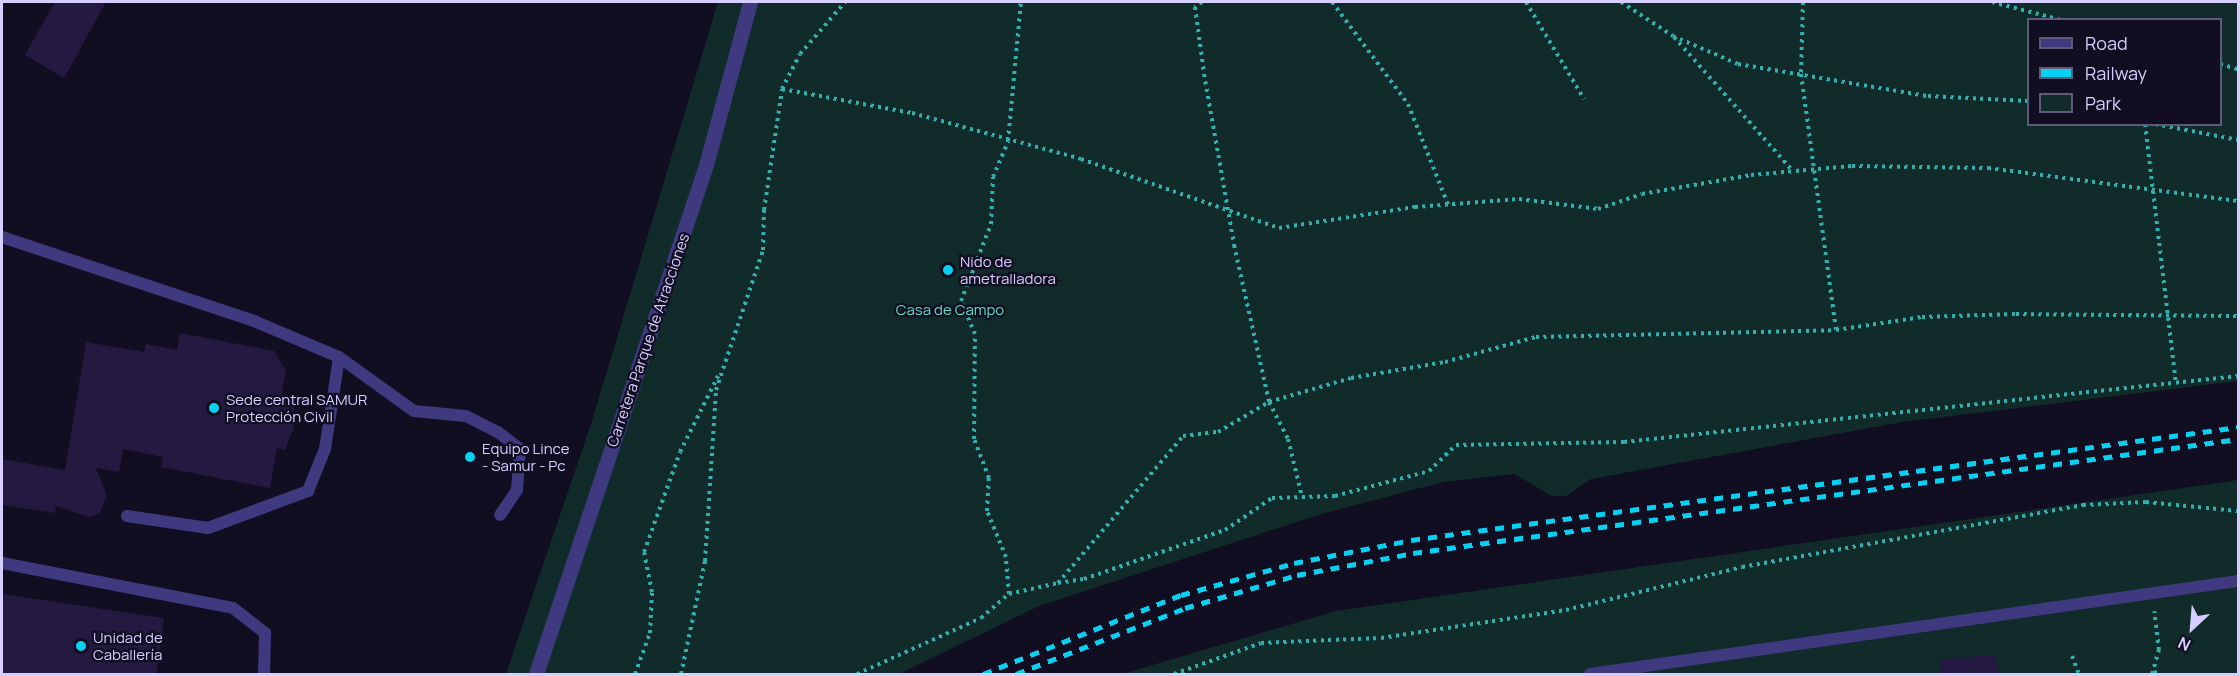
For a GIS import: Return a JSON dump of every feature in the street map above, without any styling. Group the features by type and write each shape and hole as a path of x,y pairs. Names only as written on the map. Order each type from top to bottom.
{"street":[{"name":"Carretera Parque de Atracciones","path":"536,675 706,165 750,2"}],"lane":[{"path":"2,237 254,321 339,357 414,411 466,416 520,450 517,490 500,515"},
{"path":"127,516 208,528 308,491 325,449 339,357"},
{"path":"2,563 233,608 265,633 264,675"},
{"path":"1590,675 2238,580"}],"path":[{"path":"635,675 650,633 652,592 644,552 680,452 720,373 763,250 764,210 782,89 800,54 845,2"},
{"path":"1009,594 1006,557 987,511 989,478 974,439 975,334 961,301 991,224 993,177 1008,141 1019,2"},
{"path":"1202,2 1195,4 1229,213 1269,402 1288,440 1302,497"},
{"path":"1332,2 1408,104 1449,207"},
{"path":"1526,2 1584,99"},
{"path":"1621,2 1673,36 1738,64 1928,96 2027,101"},
{"path":"1803,2 1801,74 1836,330"},
{"path":"1992,2 2053,18"},
{"path":"1673,36 1793,171"},
{"path":"2222,65 2238,69"},
{"path":"782,89 912,113 1156,182 1229,213 1279,228 1519,199 1598,209 1642,194 1813,169 1988,168 2154,194 2195,193 2238,201"},
{"path":"2145,126 2176,383"},
{"path":"2165,126 2238,140"},
{"path":"1058,583 1183,436 1218,432 1269,402 1351,378 1445,362 1536,337 1836,330 1922,317 2166,313 2238,316"},
{"path":"681,675 705,561 720,373"},
{"path":"857,675 981,618 1009,594 1084,579 1225,530 1272,498 1335,496 1429,471 1456,445 1624,442 2238,376"},
{"path":"1174,675 1261,644 1381,638 1566,610 1742,567 2083,505 2146,502 2238,511"},
{"path":"2152,593 2159,650 2153,673 2161,675"},
{"path":"2072,656 2079,675"}],"green space":[{"name":"Casa de Campo","path":"718,2 2238,2 2238,381 1903,422 1591,479 1566,496 1552,496 1514,474 1443,482 1318,515 1039,606 899,674 506,674 592,421"},
{"path":"2238,480 2238,674 1122,674 1336,611"}],"building":[{"path":"55,2 106,2 64,78 25,55"},
{"name":"Sede central SAMUR Protección Civil","path":"180,333 274,351 286,371 281,397 294,399 294,427 285,450 277,448 270,488 161,467 163,457 123,449 119,472 96,468 107,496 99,514 89,517 56,506 55,513 2,505 2,459 65,470 86,342 144,352 146,344 177,350"},
{"name":"Unidad de Caballería","path":"2,594 164,618 156,675 2,675"},
{"path":"1996,655 1998,675 1941,675 1940,659"}],"railway":[{"path":"983,674 1181,595 1294,563 1411,540 2238,427"},
{"path":"1016,674 1185,608 1297,575 1413,553 2238,439"}],"place":[{"name":"Nido de ametralladora","path":"948,270"},
{"name":"Sede central SAMUR Protección Civil","path":"214,408"},
{"name":"Equipo Lince - Samur - Pc","path":"470,457"},
{"name":"Unidad de Caballería","path":"81,646"}]}
